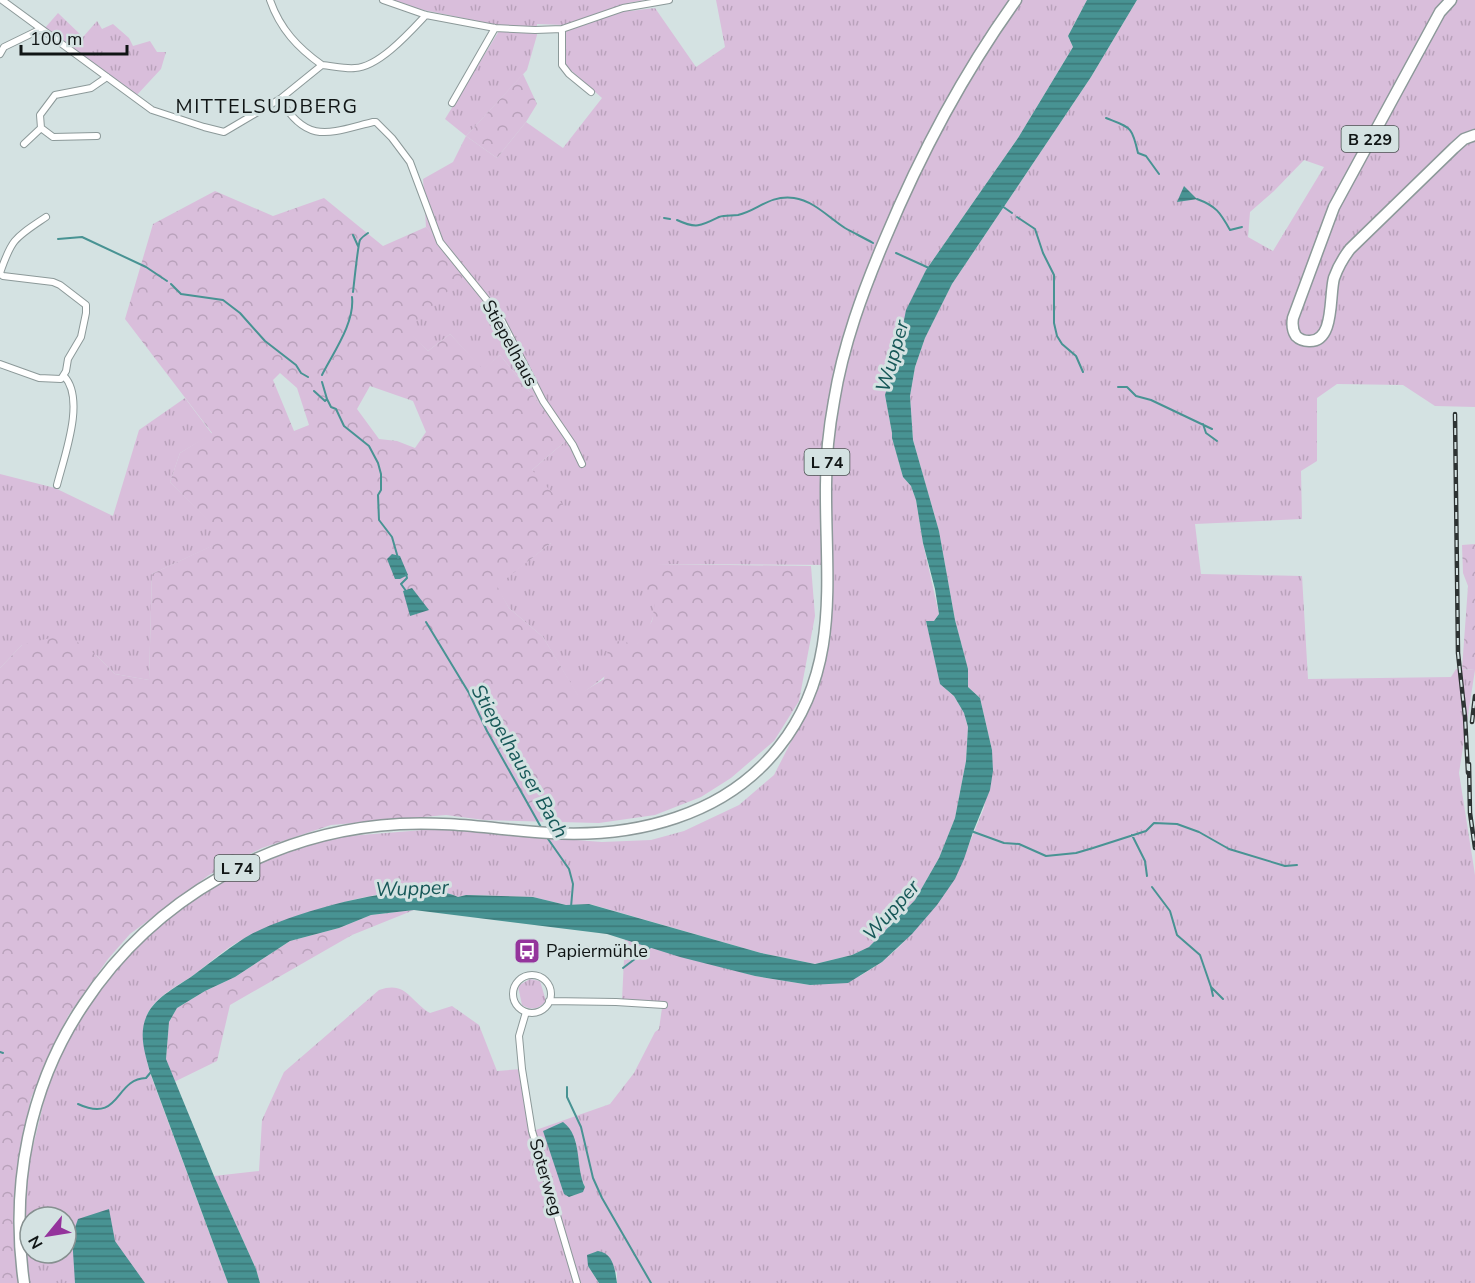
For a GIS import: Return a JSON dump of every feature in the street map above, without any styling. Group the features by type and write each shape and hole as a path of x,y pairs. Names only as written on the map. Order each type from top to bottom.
{"main road":[{"name":"L 74","path":"24,1283 19,1226 20,1190 28,1137 40,1093 58,1048 78,1012 108,971 136,939 173,907 221,876 266,855 306,840 348,830 404,823 554,833 597,833 653,825 681,817 716,801 744,782 767,762 788,736 802,713 817,676 824,645 828,592 826,485 828,447 837,386 851,330 878,255 920,162 965,77 1016,0"},
{"name":"B 229","path":"1451,0 1440,12 1334,207 1293,318 1292,327 1297,336 1310,341 1324,334 1328,325 1334,277 1346,254 1454,148 1475,135"}],"street":[{"path":"2,0 134,98 161,115 224,132 280,99 322,65"},
{"path":"270,0 287,33 302,51 322,65 357,68 365,65 394,49 426,15"},
{"path":"383,0 426,15 495,28 536,30 562,29 623,8 669,0"},
{"path":"0,54 4,47 41,28"},
{"path":"452,103 495,28"},
{"path":"562,29 562,65 569,74 591,92"},
{"path":"98,136 53,137 41,128 40,115 56,95 91,88 107,77"},
{"name":"Stiepelhaus","path":"280,99 295,121 304,128 316,132 338,131 376,122 392,138 410,162 440,242 499,315 543,401 573,445 582,464"},
{"path":"24,144 41,128"},
{"path":"0,364 39,378 60,379 64,376 68,359 81,337 87,313 86,305 54,282 0,274 12,243 46,217"},
{"path":"57,485 74,411 70,382 64,376"},
{"path":"534,975 544,980 550,990 549,1001 540,1011 526,1012 516,1005 513,993 517,982 534,975"},
{"path":"549,1001 664,1005"},
{"name":"Soterweg","path":"526,1012 519,1036 522,1069 535,1143 577,1283"}],"green space":[{"path":"389,0 645,0 628,3 630,11 655,8 696,67 725,47 716,0 1087,0 1068,36 1073,47 1018,138 926,270 908,309 885,395 892,438 903,477 911,486 916,500 939,614 934,621 926,622 936,659 936,668 947,690 954,696 964,713 968,727 966,761 955,818 939,858 915,900 869,947 852,955 815,964 761,953 590,904 566,905 533,897 466,895 458,897 438,891 412,890 352,900 292,918 247,937 155,1002 147,1015 144,1030 145,1051 150,1073 228,1283 30,1283 28,1265 78,1265 78,1205 25,1205 27,1171 47,1089 66,1045 88,1006 124,959 160,924 194,899 233,875 283,854 337,837 435,829 602,842 651,840 684,831 739,805 774,775 819,687 827,656 833,565 657,564 655,607 647,631 620,663 578,696 543,637 509,608 496,586 551,543 532,470 568,439 500,355 483,370 450,334 428,351 406,330 466,273 426,227 423,179 453,162 466,136 445,119 502,26 414,8","holes":["537,24 564,25 566,66 602,98 563,148 526,122 497,158 466,136 527,70 537,35"]},
{"path":"1137,0 1475,0 1475,407 1435,406 1403,385 1337,384 1317,398 1317,461 1301,471 1302,519 1195,524 1201,574 1302,576 1308,679 1451,677 1456,669 1475,670 1459,773 1475,875 1475,1283 617,1283 617,1272 588,1266 599,1283 260,1283 256,1269 214,1176 259,1171 262,1120 284,1072 379,990 396,988 402,990 430,1013 452,1006 479,1025 497,1071 522,1069 533,1131 610,1104 634,1073 655,1032 659,1029 662,1008 668,1007 666,1002 622,1000 625,939 755,976 810,985 860,976 882,962 899,947 921,923 955,878 984,808 992,750 980,698 968,687 968,669 955,620 939,531 913,440 910,396 915,367 925,338 952,284 1091,77","holes":["1304,160 1324,167 1273,251 1248,237 1250,212","575,1139 581,1177 585,1187 572,1196 566,1196"]},
{"path":"58,13 83,37 97,21 102,29 113,24 129,38 133,46 150,41 157,52 166,52 161,69 136,96 45,28"},
{"path":"523,74 537,104 526,122 497,158 466,136"},
{"path":"215,191 273,216 324,198 383,246 426,227 467,273 407,330 428,351 450,334 483,369 500,355 568,439 532,470 563,505 551,543 497,586 509,608 543,637 578,695 604,679 609,640 637,644 652,621 655,603 637,585 657,564 811,566 815,616 799,701 774,741 731,778 701,797 655,815 599,823 484,820 446,815 331,825 262,848 209,875 130,934 108,959 68,1016 31,1098 18,1159 14,1232 18,1283 0,1283 0,668 22,645 66,634 96,655 115,674 149,680 152,574 226,539 170,482 180,453 212,433 125,319 153,224","holes":["280,373 297,388 309,425 294,431 273,380","370,386 413,401 426,432 415,448 397,441 379,439 357,409"]},
{"path":"185,398 212,434 180,453 170,482 227,539 152,574 149,680 115,674 96,655 22,645 0,668 0,474 55,488 113,516 139,430"},
{"path":"1475,544 1475,670 1462,669 1468,586 1463,573 1462,545"},
{"path":"414,910 352,935 230,1005 217,1061 174,1082 166,1059 169,1022 177,1008 235,977 290,941 339,928 371,915"},
{"path":"530,979 540,981 546,1001 535,1008 522,1005 518,986"}],"water":[{"path":"1087,0 1137,0 1091,77 952,284 925,338 915,367 910,396 913,440 939,531 955,620 968,669 968,687 980,698 992,750 993,771 990,790 955,879 937,905 912,934 882,962 848,983 810,985 755,976 680,957 607,934 414,910 371,915 339,928 290,941 235,977 177,1008 169,1022 166,1059 260,1283 228,1283 150,1072 143,1044 143,1029 147,1015 156,1002 243,939 287,919 349,901 382,894 412,891 438,892 458,897 466,895 533,897 566,905 589,904 761,953 815,964 852,955 869,947 915,900 939,858 955,818 966,761 968,727 964,713 954,696 940,684 926,621 934,621 939,614 935,589 923,543 916,500 911,486 903,477 892,438 885,395 898,350 906,310 926,270 1018,138 1073,47 1068,36"},
{"path":"1184,186 1197,199 1198,199 1177,202"},
{"path":"392,554 400,556 408,575 395,579 387,559"},
{"path":"412,588 429,610 410,616 403,591"},
{"path":"563,1122 569,1128 576,1144 585,1187 583,1192 569,1197 564,1194 543,1131"},
{"path":"109,1209 115,1241 145,1283 75,1283 74,1265 78,1265 78,1219"},
{"path":"598,1251 611,1259 617,1283 599,1283 588,1266 587,1255"}],"waterway":[{"path":"1106,118 1129,129 1138,153 1146,156 1159,174"},
{"path":"677,220 689,225 698,225 721,216 745,213 777,199 794,198 814,206 845,228 873,243"},
{"path":"1197,199 1217,210 1230,230 1242,227"},
{"path":"1002,206 1012,213"},
{"path":"1017,217 1035,229 1054,275 1054,323 1057,336 1062,344 1076,356 1083,372"},
{"path":"664,218 670,219"},
{"path":"353,292 359,243 368,233"},
{"path":"353,235 358,246"},
{"name":"Stiepelhauser Bach","path":"58,239 82,237 146,267 167,281"},
{"path":"896,253 929,268"},
{"name":"Stiepelhauser Bach","path":"171,284 181,294 223,300 240,313 265,341 308,377"},
{"path":"322,375 347,327 352,297"},
{"path":"322,382 327,399"},
{"path":"1118,387 1127,387 1136,396 1151,400 1212,429"},
{"name":"Stiepelhauser Bach","path":"314,391 325,401 327,399 331,407 336,409 344,426 369,446 378,463 381,474 381,490 378,495 379,520 392,537 398,558"},
{"path":"1203,424 1206,433 1217,441"},
{"name":"Stiepelhauser Bach","path":"406,574 407,578 401,584 406,591"},
{"name":"Stiepelhauser Bach","path":"426,622 469,693 487,731 542,829"},
{"path":"971,831 1004,843 1019,844 1046,856 1076,853 1093,848 1146,831 1154,823 1177,824 1199,832 1229,849 1285,866 1297,865"},
{"path":"1132,835 1145,861 1147,876"},
{"name":"Stiepelhauser Bach","path":"546,836 569,869 573,884 571,907"},
{"path":"1152,887 1170,911 1177,935 1200,955 1211,987 1223,999"},
{"path":"623,968 652,946"},
{"path":"1211,987 1213,996"},
{"path":"78,1104 92,1109 102,1109 110,1105 128,1085 146,1078 151,1072"},
{"path":"567,1087 567,1097 581,1127 593,1178 651,1283"}],"railway":[{"path":"1455,414 1458,653 1468,773"},
{"path":"1472,722 1475,696"},
{"path":"1469,764 1470,813 1475,848"}],"place":[{"name":"Papiermühle","path":"527,951"}],"district":[{"name":"MITTELSUDBERG","path":"267,106"}],"water label":[{"name":"Wupper","path":"892,356"},
{"name":"Wupper","path":"412,888"},
{"name":"Wupper","path":"891,910"}]}
